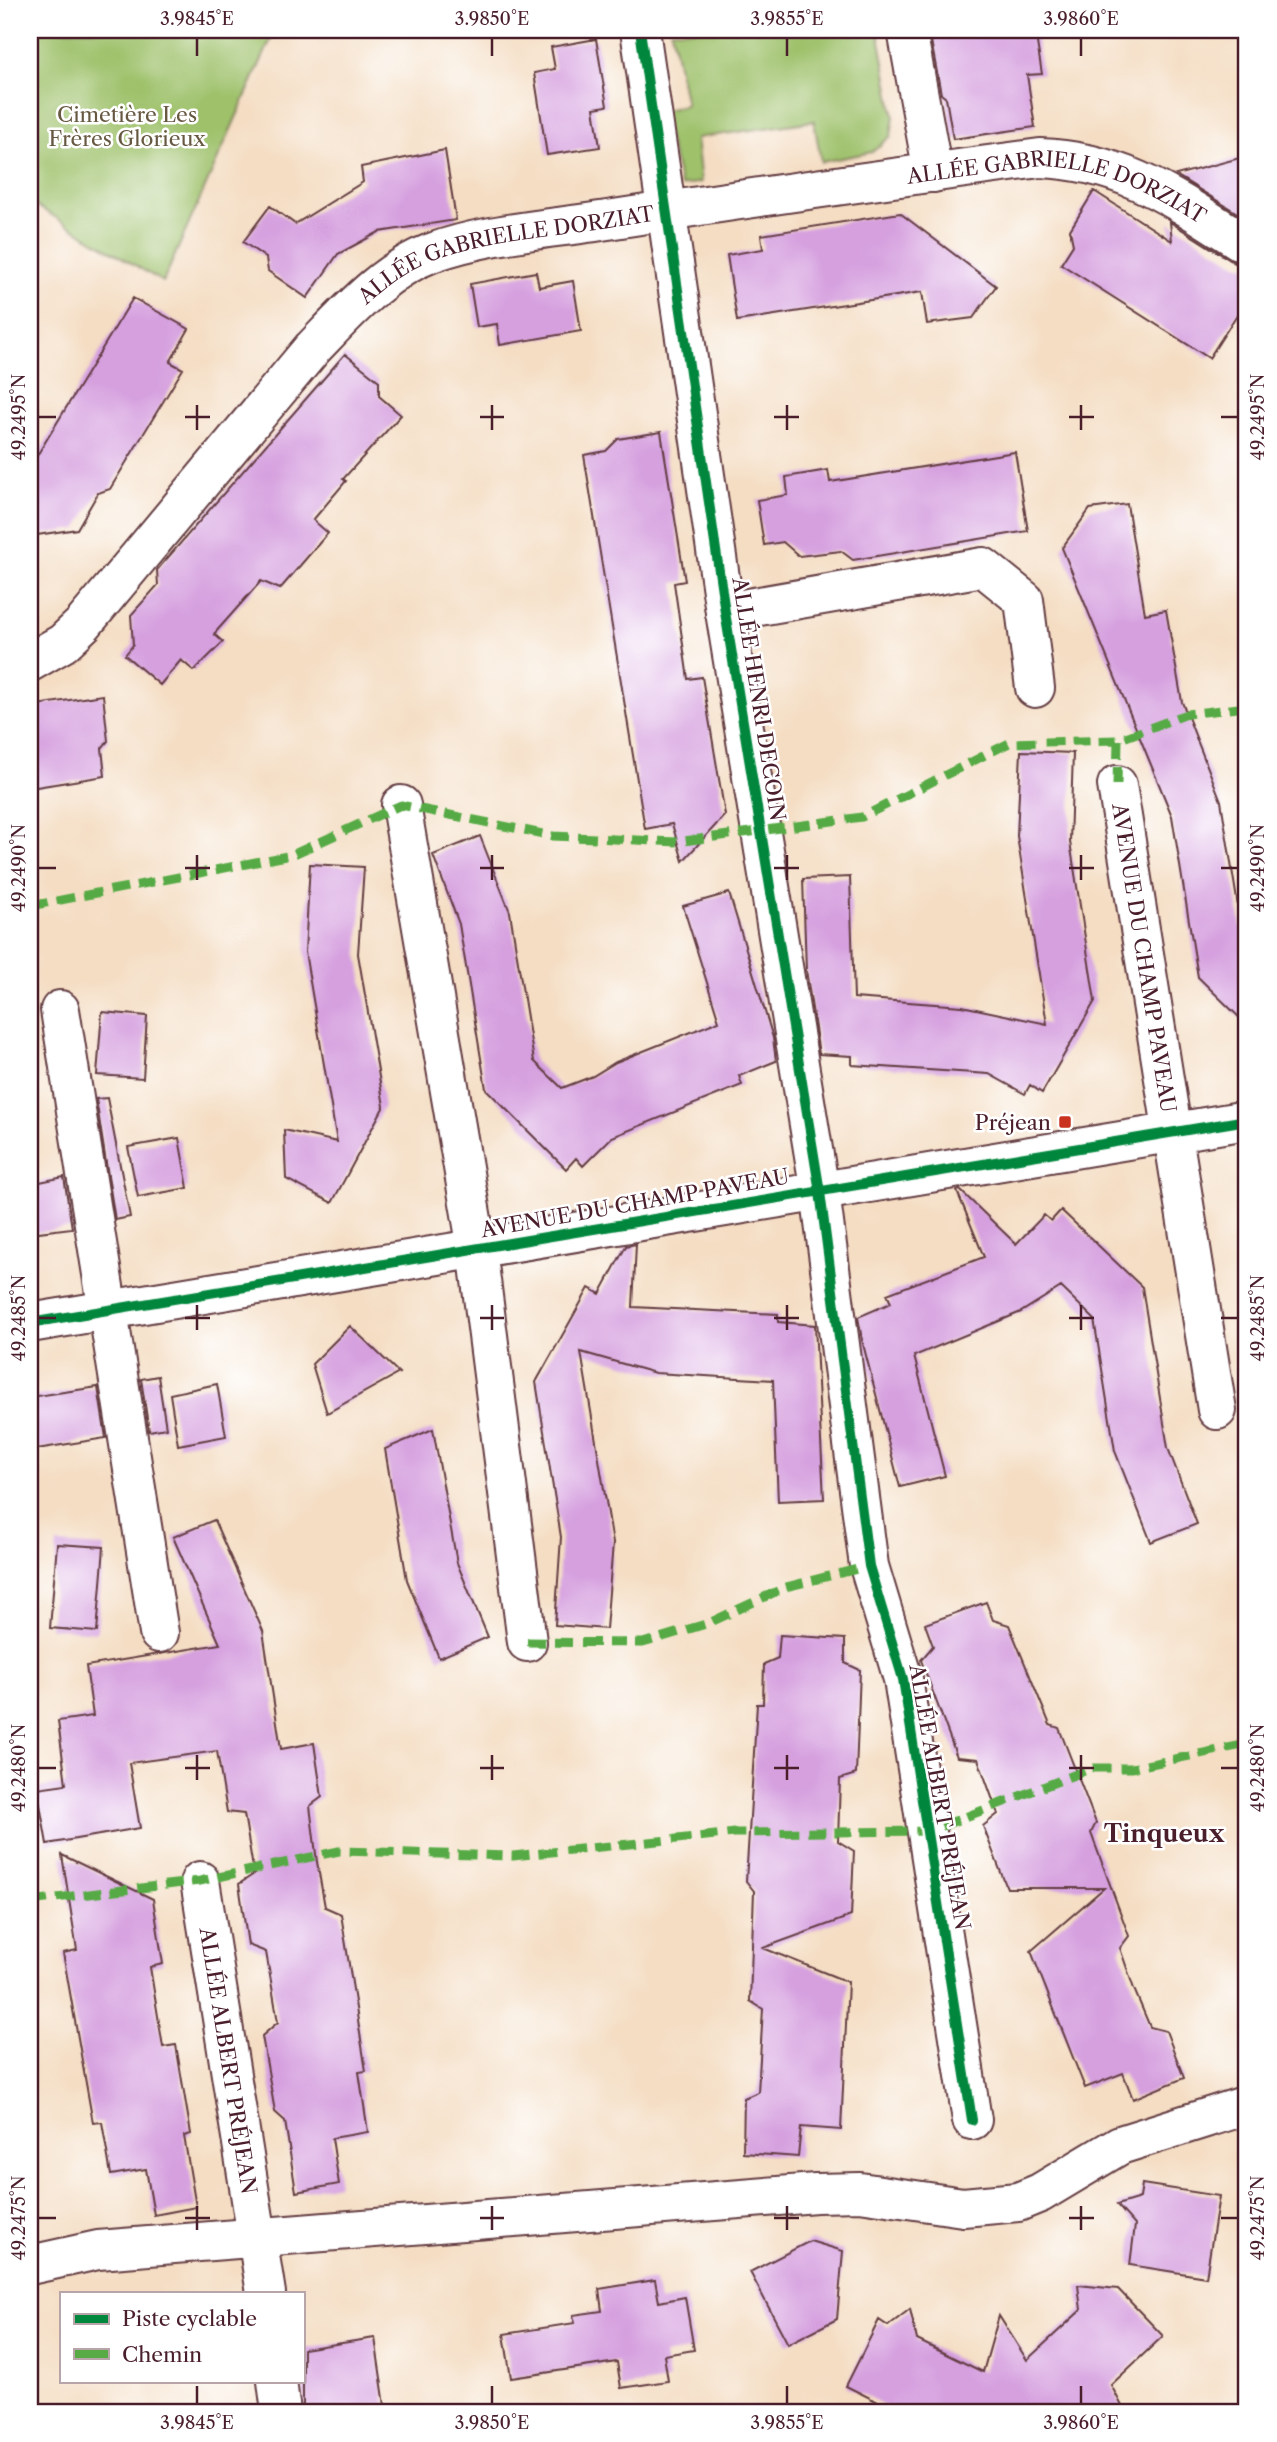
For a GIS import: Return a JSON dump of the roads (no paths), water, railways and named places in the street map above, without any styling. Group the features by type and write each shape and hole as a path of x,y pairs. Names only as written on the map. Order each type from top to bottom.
{"street":[{"name":"ALLÉE HENRI DECOIN","path":"640,30 725,612 820,1192"},
{"path":"907,30 933,173"},
{"name":"ALLÉE GABRIELLE DORZIAT","path":"30,662 63,643 83,624 312,349 351,309 389,276 430,254 474,242 665,211 1040,158 1070,159 1106,166 1150,184 1247,245"},
{"name":"ALLÉE HENRI DECOIN","path":"725,612 983,567 1024,600 1035,688"},
{"name":"AVENUE DU CHAMP PAVEAU","path":"1117,785 1217,1410"},
{"name":"AVENUE DU CHAMP PAVEAU","path":"401,804 477,1249 527,1642"},
{"path":"60,1010 159,1633"},
{"name":"AVENUE DU CHAMP PAVEAU","path":"30,1323 1247,1120"},
{"name":"ALLÉE ALBERT PRÉJEAN","path":"820,1192 869,1566 903,1679 972,2120"},
{"name":"ALLÉE ALBERT PRÉJEAN","path":"200,1881 266,2292"},
{"path":"30,2265 98,2250 816,2193 860,2192 963,2207 1018,2202 1040,2193 1120,2145 1247,2105"},
{"path":"277,2382 281,2412"}],"place":[{"name":"Préjean","path":"1065,1122"}],"district":[{"name":"Tinqueux","path":"1164,1833"}],"park label":[{"name":"Cimetière Les Frères Glorieux","path":"127,126"}]}
